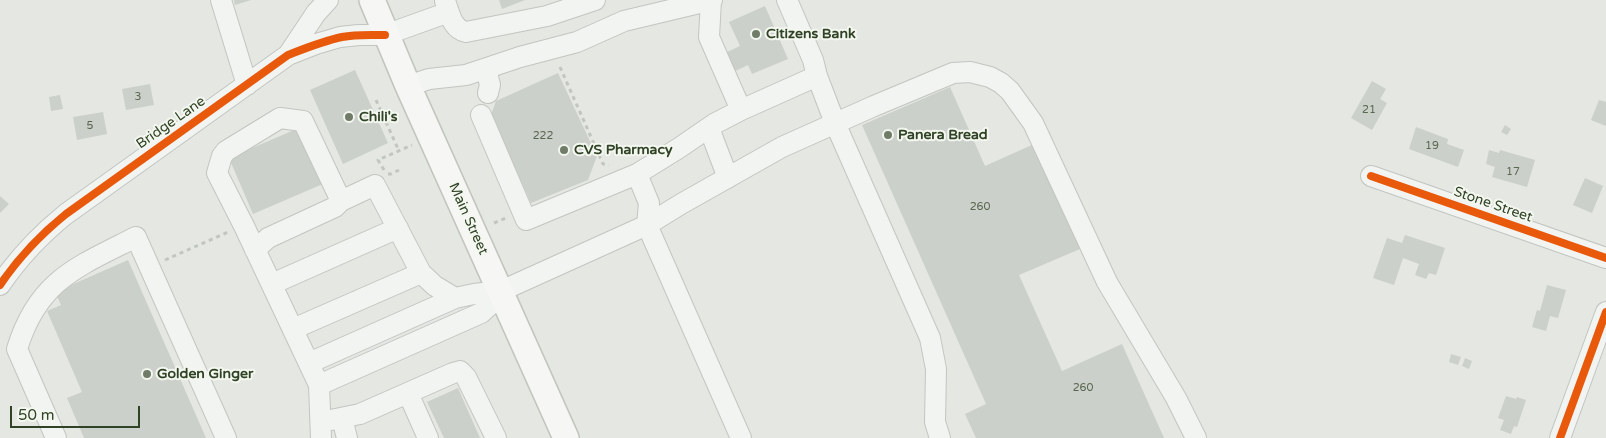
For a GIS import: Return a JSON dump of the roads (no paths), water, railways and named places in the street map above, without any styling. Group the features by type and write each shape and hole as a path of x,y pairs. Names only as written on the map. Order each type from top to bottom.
{"main road":[{"name":"Main Street","path":"372,0 408,86 566,438"}],"street":[{"path":"221,0 247,85"},
{"name":"Bridge Lane","path":"288,55 316,13 328,0"},
{"path":"386,35 447,6 456,28 466,32 547,16 595,0"},
{"path":"408,86 429,79 462,76 520,57 577,42 624,21 711,0 709,37 741,110"},
{"path":"787,0 813,60 835,123 930,338 936,369 935,422 940,438"},
{"name":"Bridge Lane","path":"0,285 26,250 66,214 288,55 340,37 386,35"},
{"path":"486,69 490,85 488,93"},
{"path":"309,363 455,298 500,291 647,225 782,148 835,123 953,73 970,72 994,78 1016,97 1037,132 1107,282 1176,398 1196,438"},
{"path":"482,115 526,220 637,174 708,128 741,110 817,76"},
{"path":"341,200 303,120 280,118 224,154 217,173 319,385 321,430 342,418 360,414 454,372 463,373 466,377 496,438"},
{"path":"708,128 728,178"},
{"path":"637,174 649,202 647,225 741,438"},
{"name":"Stone Street","path":"1371,176 1606,258"},
{"path":"255,250 268,238 335,207 341,200 375,185 422,273 435,286 455,298"},
{"path":"272,284 398,228"},
{"path":"56,438 17,349 28,318 49,289 83,263 136,237 226,438"},
{"path":"293,329 422,273"},
{"path":"319,385 481,313 492,303 500,291"},
{"path":"1560,438 1606,312"},
{"path":"408,393 428,438"},
{"path":"342,418 347,438"}],"place":[{"name":"Citizens Bank","path":"756,34"},
{"name":"Chili's","path":"349,117"},
{"name":"Panera Bread","path":"888,135"},
{"name":"CVS Pharmacy","path":"564,150"},
{"name":"Golden Ginger","path":"147,374"}]}
